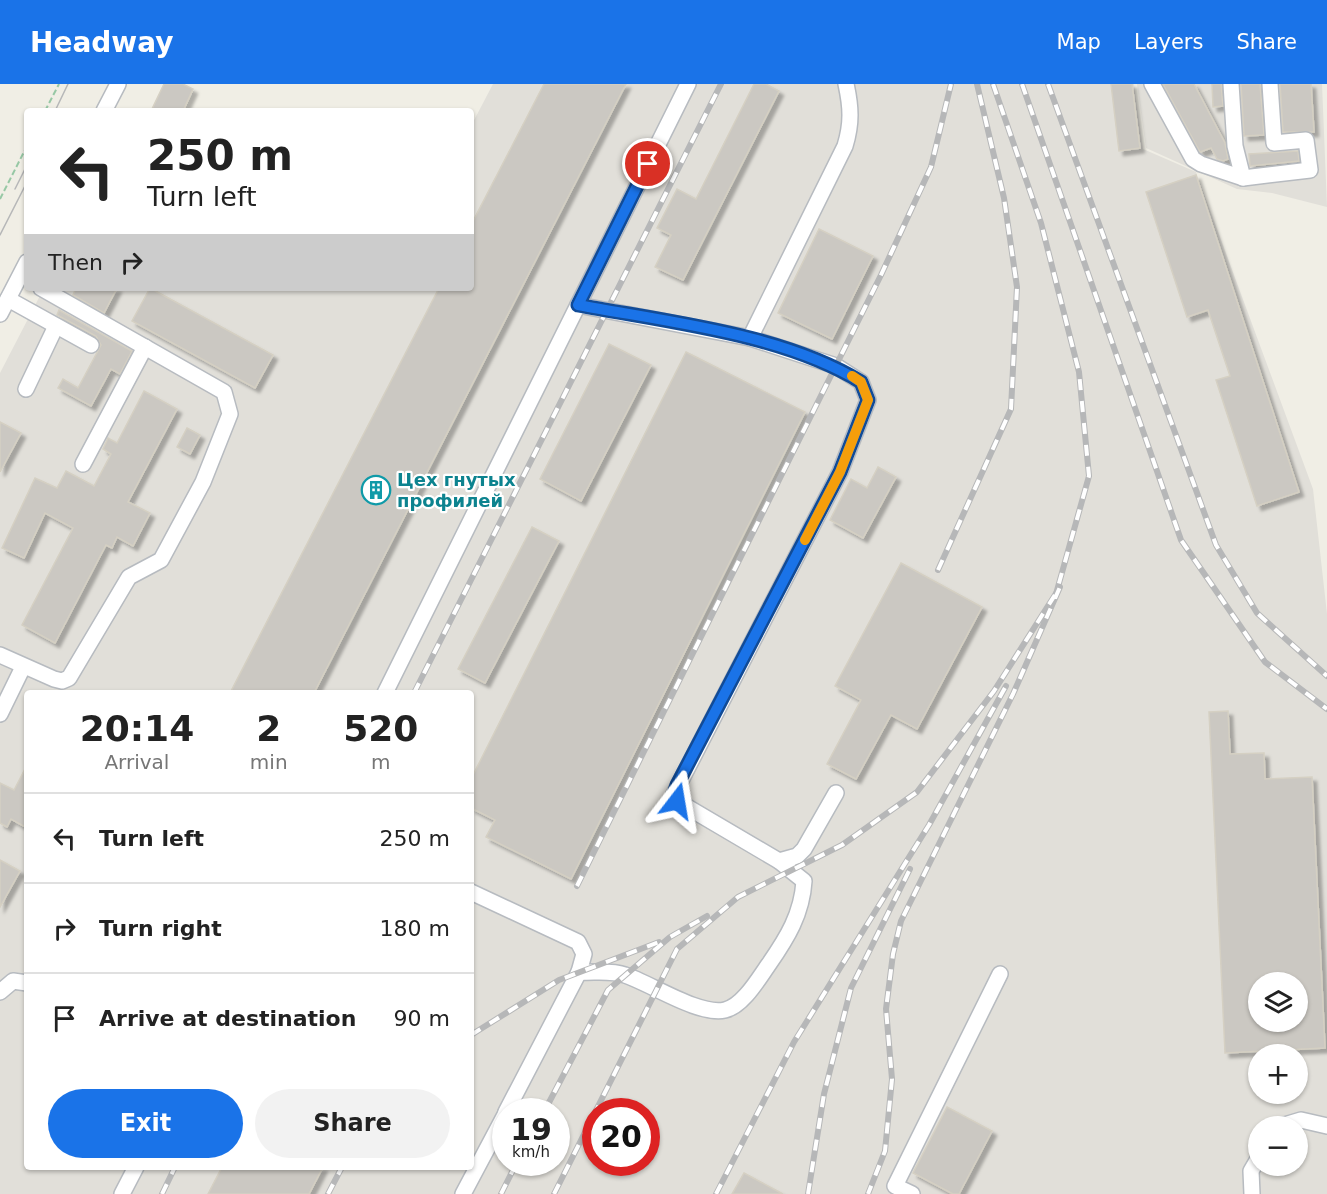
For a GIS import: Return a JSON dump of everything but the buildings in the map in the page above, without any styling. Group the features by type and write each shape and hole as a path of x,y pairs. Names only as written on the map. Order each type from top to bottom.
{"street":[{"path":"106,108 118,84"},
{"path":"386,690 688,84"},
{"path":"750,339 845,146 851,127 851,108 846,84"},
{"path":"1152,84 1193,159 1201,164 1243,178 1310,170 1306,140 1274,143 1270,84"},
{"path":"1231,84 1235,147 1243,178"},
{"path":"0,314 23,278"},
{"path":"0,655 62,681 69,678 129,577 161,560 203,482 230,414 224,392 46,291"},
{"path":"8,299 91,345"},
{"path":"578,305 750,339 836,366 861,382 868,400 840,472 674,794 677,801 779,861 804,881 803,902 789,935 742,999 727,1010 714,1011 704,1008 656,991 625,975 579,972"},
{"path":"26,389 56,326"},
{"path":"83,464 145,347"},
{"path":"0,714 24,667"},
{"path":"779,861 797,856 804,849 836,793"},
{"path":"474,892 578,942 584,954 579,972 513,1098"},
{"path":"912,1194 895,1186 1000,974"},
{"path":"0,992 13,981 24,983"},
{"path":"1308,1122 1327,1126"},
{"path":"463,1194 492,1139"},
{"path":"122,1194 134,1170"},
{"path":"1251,1176 1252,1194"}],"path":[{"path":"47,108 59,84"},
{"path":"0,199 24,152"}],"shaded area":[{"path":"493,84 1134,84 1143,149 1196,172 1313,489 1327,614 1327,1194 0,1194 0,373 42,291 474,291 474,120"},
{"path":"1137,84 1322,84 1327,207 1272,193 1237,189 1146,148"}],"tram line":[{"path":"56,108 68,84"},
{"path":"15,189 24,171"},
{"path":"0,235 24,188"}],"railway":[{"path":"416,690 721,84"},
{"path":"577,886 881,275 931,167 951,84"},
{"path":"938,570 1011,409 1017,287 1004,198 977,84"},
{"path":"993,84 1041,223 1079,372 1089,476 1056,594"},
{"path":"1022,84 1181,540 1265,662 1327,709"},
{"path":"1048,84 1216,545 1257,613 1327,676"},
{"path":"554,1194 677,949 738,897 842,845 917,792 994,691 1060,587 1013,694 901,921 893,954 886,1009 892,1079 885,1151 868,1194"},
{"path":"716,1194 794,1042 929,825 1006,686"},
{"path":"808,1194 824,1094 851,988 910,869"},
{"path":"551,1098 608,990 670,937 707,916"},
{"path":"474,1033 559,980 659,942"},
{"path":"162,1194 174,1170"},
{"path":"328,1194 340,1170"},
{"path":"501,1194 510,1176"}],"slow traffic":[{"path":"805,540 840,472 868,400 861,382 852,376"}],"place":[{"name":"Цех гнутых профилей","path":"376,490"}],"route":[{"path":"648,164 578,305 750,339 822,361 836,366 861,382 868,400 840,472 677,785 674,794 677,801"}]}
